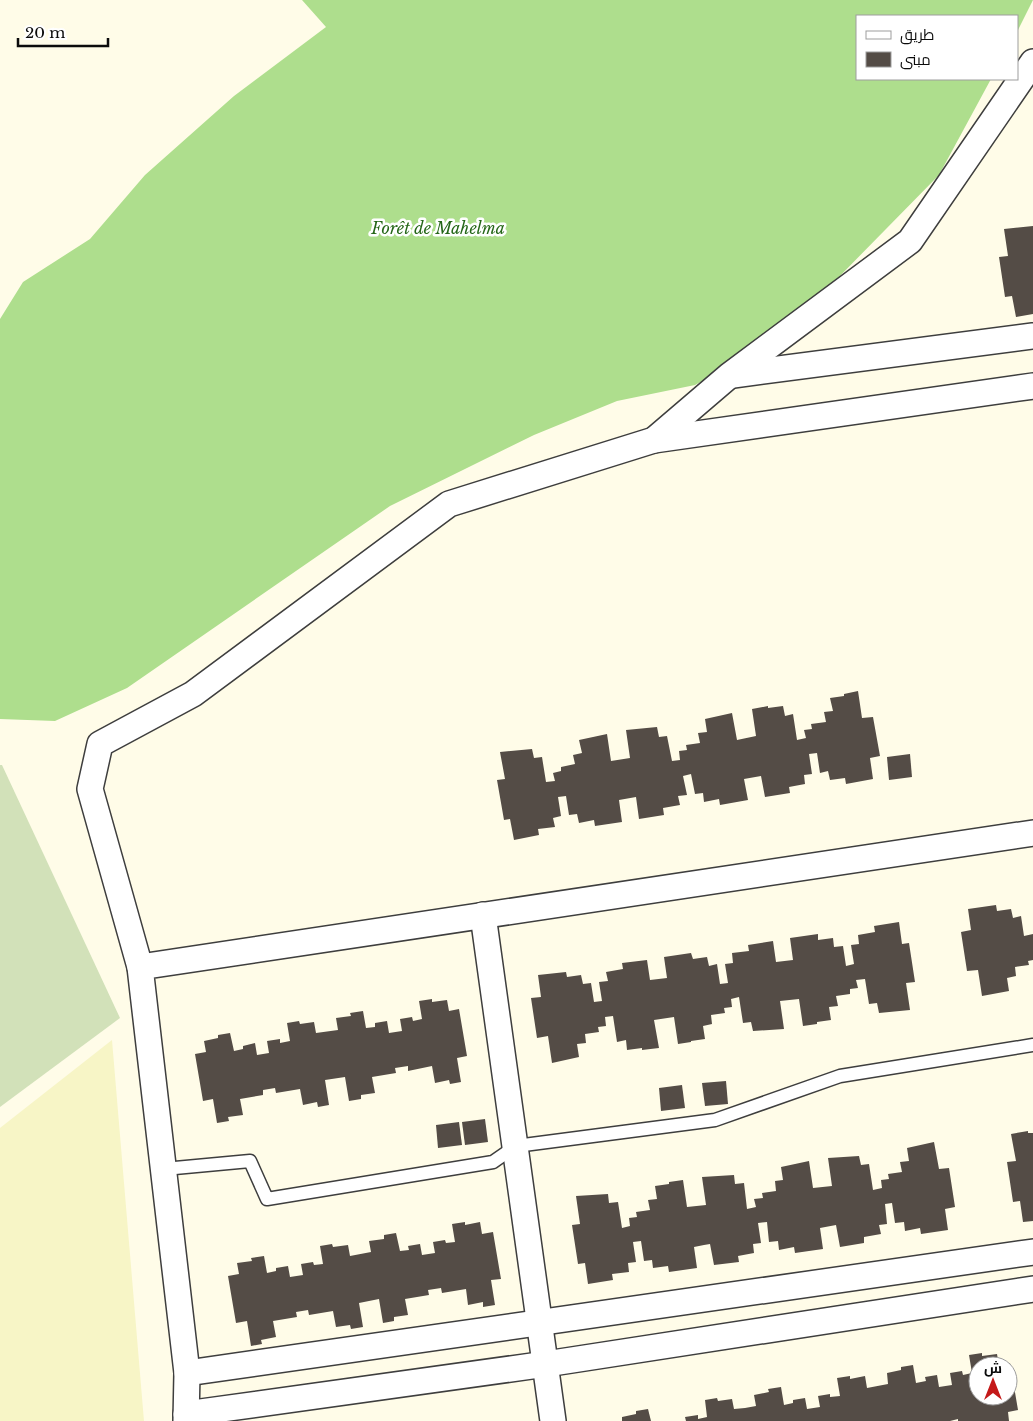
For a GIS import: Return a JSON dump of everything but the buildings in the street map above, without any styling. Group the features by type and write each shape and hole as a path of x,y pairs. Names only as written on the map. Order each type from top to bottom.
{"street":[{"path":"654,440 730,375 910,241 1033,62"},
{"path":"730,375 1033,336"},
{"path":"1033,386 654,440 449,504 193,694 100,744 90,789 140,966 187,1373 186,1418 1033,1289"},
{"path":"140,966 1033,833"},
{"path":"483,915 553,1421"},
{"path":"187,1373 1033,1252"}],"lane":[{"path":"164,1169 250,1161 267,1199 493,1162 516,1146 715,1120 840,1076 1033,1044"}],"shaded area":[{"path":"112,1040 144,1421 0,1421 0,1128"}],"green space":[{"name":"Forêt de Mahelma","path":"302,0 1033,0 1018,30 1018,15 856,15 856,80 990,80 939,175 779,338 695,385 617,401 534,435 390,506 127,688 55,721 0,719 0,319 23,282 90,239 145,175 234,96 326,27"},
{"path":"0,765 2,765 120,1018 0,1107"}]}
